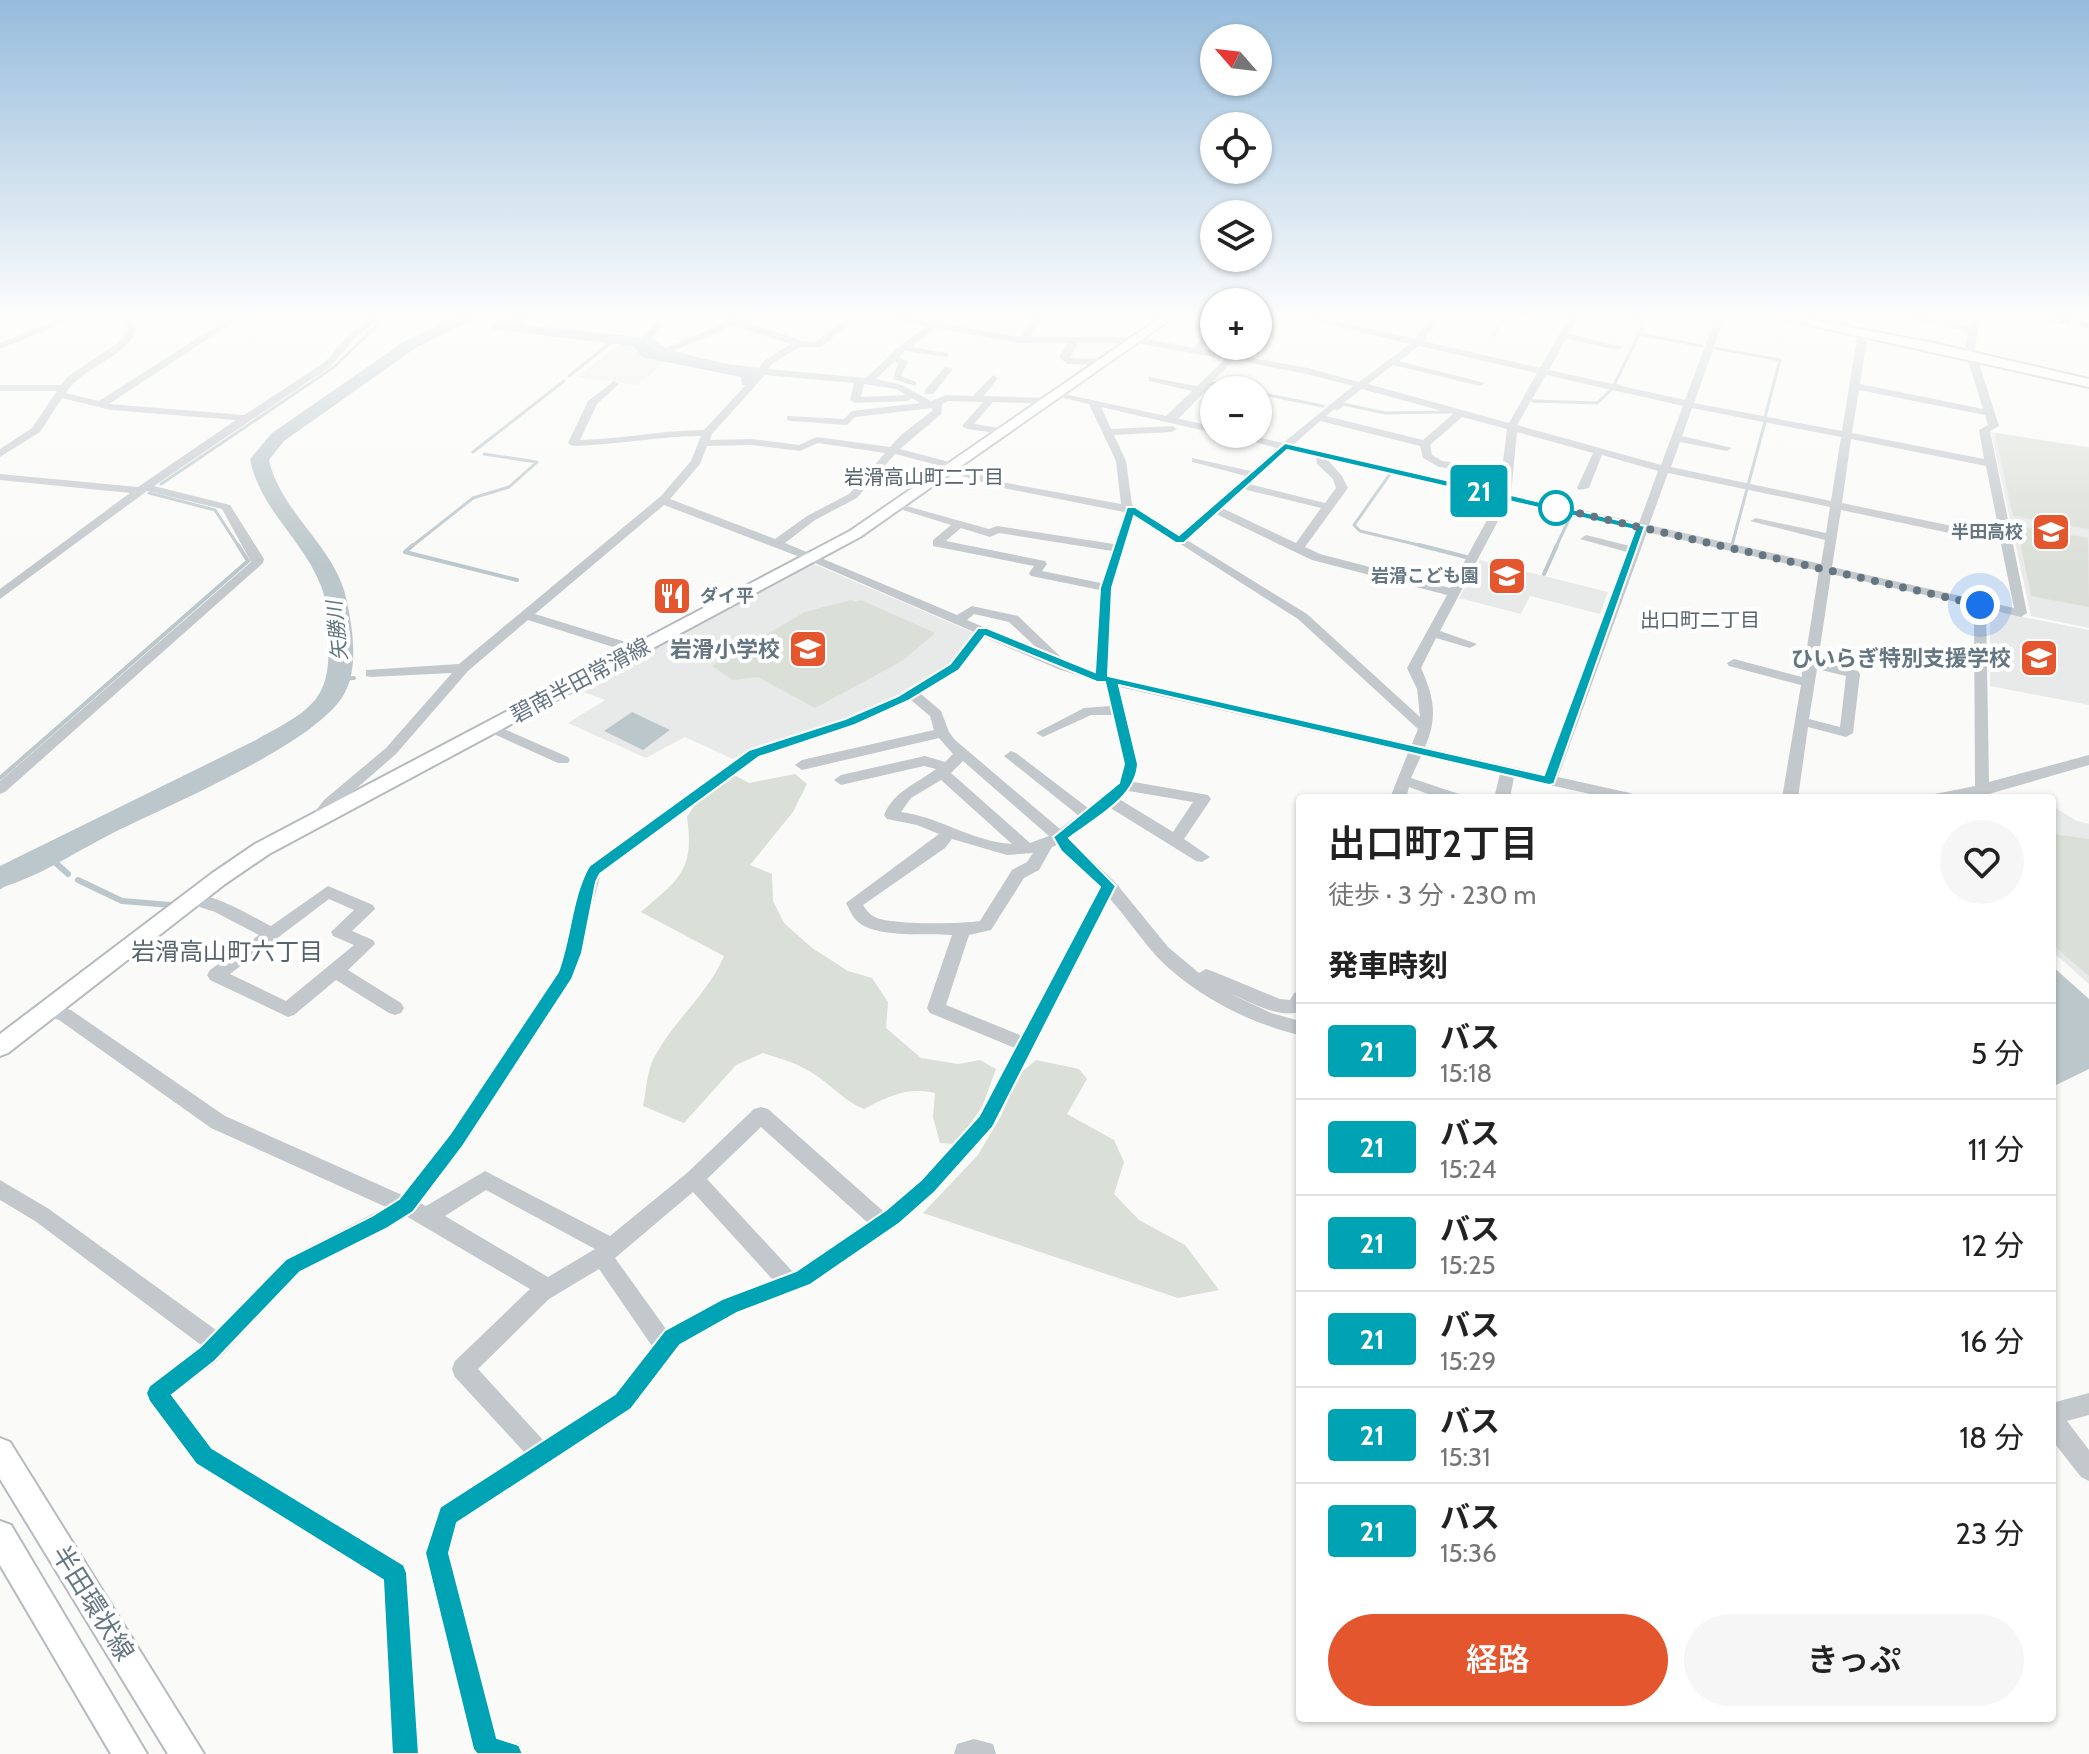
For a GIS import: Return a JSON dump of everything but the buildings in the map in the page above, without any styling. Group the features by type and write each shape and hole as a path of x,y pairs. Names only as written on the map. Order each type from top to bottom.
{"main road":[{"name":"碧南半田常滑線","path":"0,1047 242,861 855,534 1047,401"},
{"name":"半田環状線","path":"0,1452 187,1754"},
{"name":"半田環状線","path":"0,1536 130,1754"}],"street":[{"path":"1,453 36,430 54,401"},
{"path":"88,401 100,405 248,418"},
{"path":"100,405 106,401"},
{"path":"0,595 144,489 273,401"},
{"path":"594,401 573,443 616,442 674,433 800,448 817,440 895,451 953,466 977,480 1131,509"},
{"path":"318,818 329,804 391,751 463,668 662,500 696,462 706,438 737,401"},
{"path":"933,401 938,402"},
{"path":"791,418 847,422 852,414 953,401"},
{"path":"989,401 967,426 1003,431"},
{"path":"1079,401 1170,424 1200,428"},
{"path":"1107,432 1170,424 1189,401"},
{"path":"1180,540 1239,485 1339,401"},
{"path":"1418,401 1664,469 2005,541"},
{"path":"1399,794 1431,713 1425,689 1414,668 1505,497 1512,426 1526,401"},
{"path":"1674,401 1989,463"},
{"path":"1549,780 1689,401"},
{"path":"1791,794 1829,537 1853,401"},
{"path":"1930,401 1990,413"},
{"path":"1272,443 2021,613 1989,463 1984,430 1994,426 1986,401"},
{"path":"776,544 811,518 853,496 908,434 937,412 938,402"},
{"path":"1094,403 1121,461 1127,506 1249,581 1315,626 1354,661 1399,709 1425,728"},
{"path":"1425,444 1460,413"},
{"path":"1318,417 1425,444"},
{"path":"1676,438 1727,448"},
{"path":"1425,444 1427,456 1439,464 1508,474"},
{"path":"1583,488 1599,451"},
{"path":"1298,548 1342,488 1321,462 1322,455"},
{"path":"1196,460 1252,474"},
{"path":"0,477 144,489 183,495 226,507 258,559 0,789"},
{"path":"1239,485 1329,507"},
{"path":"183,495 227,493"},
{"path":"662,500 812,557 1063,666 1106,679 1600,794"},
{"path":"896,506 990,533 997,529 1118,548"},
{"path":"962,753 944,771 904,797 894,807 892,815 918,819 984,848 1045,846 1126,786 1131,764 1119,710 1106,679 1106,588 1131,509"},
{"path":"1214,509 1316,557 1455,593"},
{"path":"1756,521 1829,537"},
{"path":"959,524 937,543 1041,564 1035,573 1106,588"},
{"path":"1586,539 1633,550"},
{"path":"1980,605 1982,791"},
{"path":"958,620 972,610 1013,619 1063,666"},
{"path":"525,615 637,650"},
{"path":"405,1754 395,1573 204,1456 157,1393 217,1344 293,1265 406,1206 457,1140 566,974 574,953 588,882 594,870 754,754 850,722 912,693 954,667 982,631"},
{"path":"1432,633 1470,644"},
{"path":"1734,663 1807,682"},
{"path":"1801,721 1846,733 1853,674 1809,663"},
{"path":"371,673 463,668"},
{"path":"912,693 936,714 942,733 962,753 1011,792 1109,886 1165,954 1258,1016 1296,1027"},
{"path":"1043,733 1089,711 1119,710"},
{"path":"490,727 563,760"},
{"path":"802,765 942,733"},
{"path":"1011,756 1089,816"},
{"path":"1964,794 2089,760"},
{"path":"841,780 925,761 944,771 1026,848"},
{"path":"1503,794 1508,771"},
{"path":"1403,780 1443,794"},
{"path":"1126,786 1203,799 1175,841"},
{"path":"1109,800 1202,857"},
{"path":"949,833 939,844 854,903 864,918 881,926 946,926 962,930 985,926 1018,874 1033,866 1045,846"},
{"path":"510,1754 486,1749 437,1553 448,1515 623,1402 673,1337 730,1306 803,1278 883,1224 928,1186 986,1122 1109,886"},
{"path":"328,892 367,909 339,932 367,944 336,971 288,1010 216,975 328,892"},
{"path":"193,899 221,908 272,934"},
{"path":"962,930 936,1008 1026,1045"},
{"path":"1182,967 1278,1006 1296,1005"},
{"path":"336,971 395,1008"},
{"path":"47,1010 65,1015 218,1122 427,1216 548,1288"},
{"path":"539,1454 463,1369 548,1288 607,1252 694,1179 761,1115 883,1224"},
{"path":"694,1179 789,1282"},
{"path":"427,1216 485,1180 607,1252 666,1347"},
{"path":"0,1189 55,1224 217,1344"},
{"path":"2056,1413 2089,1404"},
{"path":"2056,1426 2089,1469"},
{"path":"967,1754 983,1754"}],"shaded area":[{"name":"半田高校","path":"1991,432 2089,447 2089,628 2031,616"},
{"path":"1995,433 2089,448 2089,529 2013,516"},
{"path":"2017,526 2088,538 2089,607 2031,596"},
{"name":"岩滑こども園","path":"1480,560 1608,592 1600,614 1530,596 1521,614 1459,598"},
{"name":"岩滑小学校","path":"814,564 974,633 949,664 894,697 849,718 760,745 733,759 685,737 646,758 568,723 605,700 578,690 581,688"},
{"path":"861,600 935,633 902,661 815,708 758,677 733,680 712,666 805,612"},
{"name":"ひいらぎ特別支援学校","path":"1990,613 2089,630 2089,705 1990,686"},
{"path":"632,712 670,730 643,750 604,731"},
{"path":"795,774 807,784 793,812 750,865 772,874 773,901 784,923 812,948 848,971 872,978 888,1002 886,1028 921,1058 958,1064 980,1060 996,1069 982,1107 956,1144 940,1143 933,1117 935,1093 916,1091 898,1094 864,1109 804,1068 763,1053 736,1065 684,1123 643,1106 654,1058 709,983 724,956 641,912 681,873 688,850 687,817 699,798 734,775 749,783"},
{"path":"2056,808 2077,821 2089,824 2089,984 2056,955"},
{"path":"2056,835 2089,839 2089,976 2056,947"},
{"path":"2056,970 2089,999 2089,1069 2056,1085"},
{"path":"1036,1060 1079,1069 1087,1079 1067,1114 1114,1140 1124,1162 1114,1194 1139,1220 1185,1245 1219,1290 1178,1298 923,1213 978,1155 1001,1116 1018,1075"}],"waterway":[{"path":"161,484 284,401"},
{"name":"矢勝川","path":"0,878 265,746 312,716 331,696 341,671 338,612 332,585 270,492 259,459 278,437 330,401"},
{"path":"473,452 539,401"},
{"path":"1178,417 1194,401"},
{"path":"1297,401 1323,406"},
{"path":"1533,401 1599,401"},
{"path":"1765,417 1769,401"},
{"path":"1337,409 1343,404 1385,413 1449,412"},
{"path":"1748,485 1765,422"},
{"path":"411,547 473,498 509,487 537,462 484,454"},
{"path":"1390,474 1354,525 1360,531 1424,546"},
{"path":"1726,544 1732,545 1747,489"},
{"path":"149,493 215,510 239,547"},
{"path":"1556,547 1571,515"},
{"path":"0,778 248,561 238,545"},
{"path":"413,545 405,552 517,580"},
{"path":"1419,545 1424,546"},
{"path":"1544,574 1557,545"},
{"path":"1424,546 1466,557"},
{"path":"338,679 354,678"},
{"path":"47,855 68,874"},
{"name":"矢勝川","path":"0,886 36,860"},
{"path":"78,880 122,901 171,905"}],"bus line":[{"name":"21","path":"405,1754 395,1573 204,1456 157,1393 208,1354 293,1265 310,1254 348,1239 406,1206 457,1140 566,974 574,953 588,882 594,870 732,766 771,746 850,722 903,699 954,667 982,631 1101,679 1106,588 1131,509 1180,540 1285,446 1641,528 1549,780 1111,680 1131,764 1130,775 1126,786 1060,837 1066,847 1109,886 986,1122 928,1186 893,1216 803,1278 730,1306 673,1337 623,1402 448,1515 437,1553 486,1749 510,1754"}],"place":[{"name":"半田高校","path":"2051,532"},
{"name":"岩滑こども園","path":"1507,576"},
{"name":"ダイ平","path":"672,596"},
{"name":"岩滑小学校","path":"808,649"},
{"name":"ひいらぎ特別支援学校","path":"2039,658"}],"district":[{"name":"岩滑高山町二丁目","path":"924,477"},
{"name":"出口町二丁目","path":"1700,620"},
{"name":"岩滑高山町六丁目","path":"227,952"}],"route":[{"path":"1556,508 1547,506 1980,605"}]}
